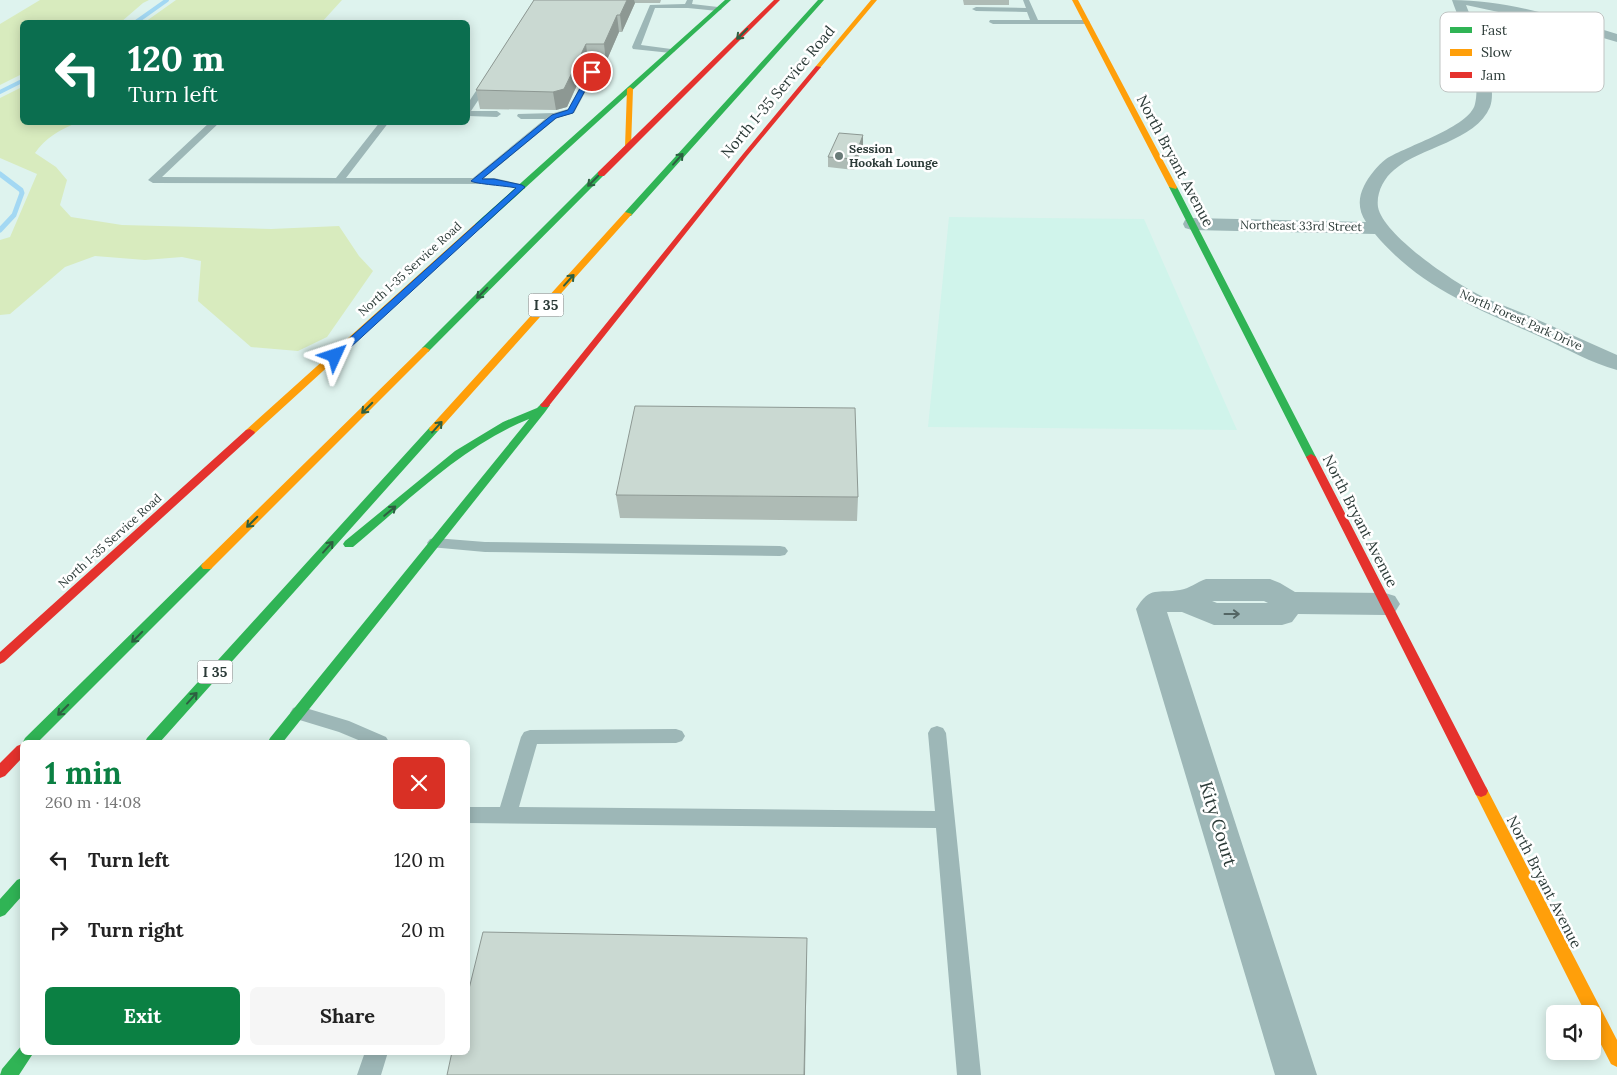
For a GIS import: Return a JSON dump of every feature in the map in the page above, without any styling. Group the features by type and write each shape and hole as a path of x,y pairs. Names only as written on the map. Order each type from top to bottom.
{"main road":[{"name":"North I-35 Service Road","path":"0,659 728,0"},
{"path":"32,740 777,0"},
{"name":"I 35","path":"154,740 821,0"},
{"name":"North I-35 Service Road","path":"277,740 745,155 874,0"},
{"name":"North Bryant Avenue","path":"1075,0 1192,224 1617,1058"},
{"path":"628,147 630,89"},
{"path":"272,610 459,453 507,424 542,410"},
{"path":"0,772 20,752"},
{"path":"0,910 20,887"},
{"path":"8,1075 24,1055"}],"street":[{"path":"1459,0 1515,12"},
{"name":"North Forest Park Drive","path":"1459,0 1463,12"},
{"path":"1604,34 1617,38"},
{"name":"North Forest Park Drive","path":"1484,92 1482,107 1476,117 1392,163 1373,182 1369,208 1380,228 1431,275 1465,296 1617,363"},
{"name":"Northeast 33rd Street","path":"1192,224 1380,228"},
{"name":"Kity Court","path":"1296,1075 1151,609 1158,601 1186,601 1214,614 1282,614 1290,603 1385,604"}],"lane":[{"path":"1026,0 1035,22"},
{"path":"672,51 636,47 652,6 689,3 718,9"},
{"path":"976,9 1030,10"},
{"path":"993,22 1086,22"},
{"path":"470,106 495,70"},
{"path":"521,116 554,116 570,112 592,72"},
{"path":"470,114 497,114"},
{"path":"475,181 554,116"},
{"path":"213,125 153,180 494,181 522,187"},
{"path":"338,181 383,125"},
{"path":"435,543 485,547 780,551"},
{"path":"299,713 343,726 375,740"},
{"path":"937,733 969,1075"},
{"path":"507,815 530,737 676,736"},
{"path":"470,815 944,820"},
{"path":"369,1075 376,1055"}],"shaded area":[{"path":"949,217 1144,219 1237,430 928,427"}],"green space":[{"path":"40,0 149,0 123,20 20,20 20,75 0,85 0,24"},
{"path":"176,0 342,0 324,20 148,20"},
{"path":"20,88 20,125 72,125 53,135 35,153 56,167 67,180 60,205 71,217 122,225 271,229 339,226 359,256 373,271 327,337 298,351 251,347 198,301 201,261 182,257 145,260 95,256 65,267 10,314 0,315 0,240 10,237 37,174 0,158 0,98"}],"building":[{"path":"534,0 627,0 620,15 617,15 604,44 586,44 564,89 553,92 476,90"},
{"path":"839,133 863,135 854,159 828,157"},
{"path":"635,406 855,408 858,497 616,495"},
{"path":"483,932 807,938 804,1075 447,1075 451,1055 470,1055 470,985"}],"waterway":[{"path":"139,20 167,0"},
{"path":"0,92 20,82"},
{"path":"0,174 21,190 22,193 14,215 0,230"}],"traffic: fast":[{"path":"478,226 728,0"},
{"path":"628,214 821,0"},
{"path":"425,350 601,174"},
{"path":"1173,187 1311,457"},
{"path":"277,740 545,405"},
{"path":"349,544 459,453 507,424 542,410"},
{"path":"154,740 434,429"},
{"path":"32,740 207,566"},
{"path":"0,910 20,887"},
{"path":"8,1075 24,1055"}],"traffic: slow":[{"path":"818,67 874,0"},
{"path":"1075,0 1173,187"},
{"path":"628,147 630,89"},
{"path":"434,429 628,214"},
{"path":"250,432 478,226"},
{"path":"207,566 425,350"},
{"path":"1481,791 1617,1058"}],"traffic: jam":[{"path":"601,174 777,0"},
{"path":"545,405 818,67"},
{"path":"0,659 250,432"},
{"path":"1311,457 1481,791"},
{"path":"0,772 20,752"}],"place":[{"name":"Session Hookah Lounge","path":"839,156"}],"route":[{"path":"335,356 522,187 494,181 475,181 554,116 570,112 592,72"}]}
